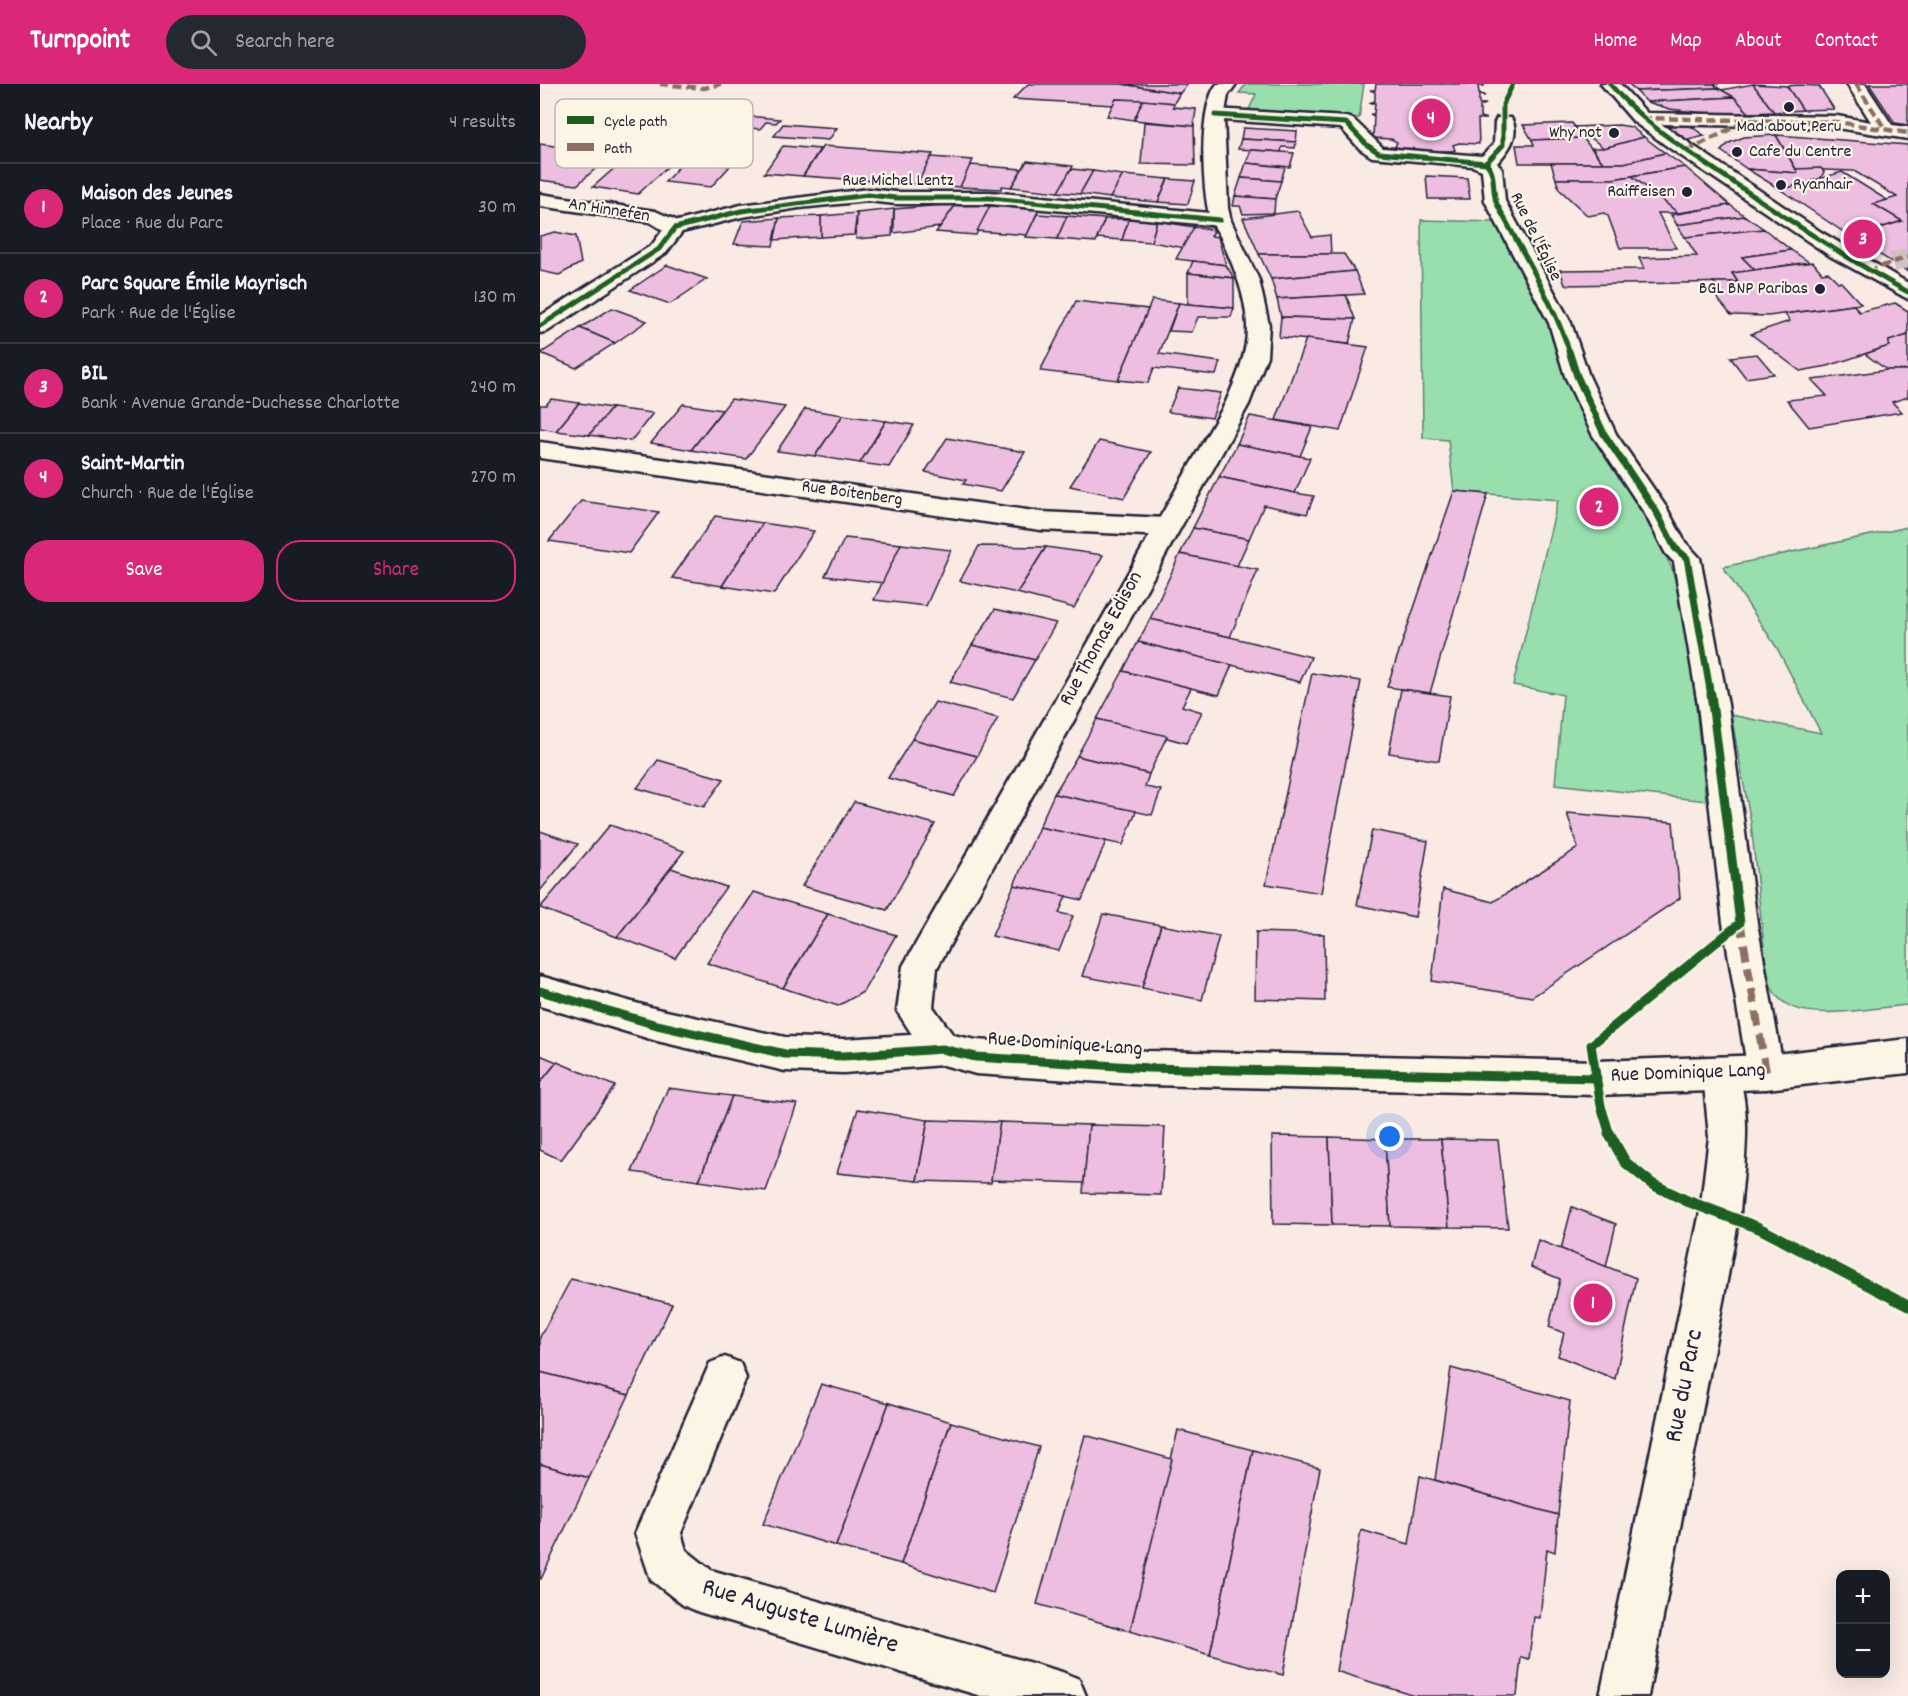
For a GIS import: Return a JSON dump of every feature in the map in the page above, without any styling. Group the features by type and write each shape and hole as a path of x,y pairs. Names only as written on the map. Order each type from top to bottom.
{"street":[{"path":"1220,220 1215,115 1218,95 1227,84"},
{"path":"1610,84 1641,118 1687,151 1836,253 1908,292"},
{"path":"1856,84 1885,129"},
{"path":"1215,115 1346,123 1356,130 1358,139 1379,153 1486,163 1503,145 1504,122"},
{"path":"1641,118 1745,122 1837,122 1908,133"},
{"path":"1687,151 1745,122"},
{"name":"Rue de l'Église","path":"1486,163 1492,170 1495,201 1560,323 1577,376 1604,434 1657,513 1675,548 1687,558 1713,705 1740,923 1766,1072"},
{"name":"Rue Michel Lentz","path":"675,228 741,211 868,195 896,198 990,198 1220,220"},
{"name":"An Hinnefen","path":"540,200 655,217 675,228"},
{"name":"Rue Thomas Edison","path":"942,1049 915,1011 920,966 1166,526 1237,404 1257,350 1258,325 1252,290 1230,236 1220,220"},
{"path":"540,326 659,249 675,228"},
{"path":"1868,271 1892,263"},
{"name":"Rue Boitenberg","path":"540,450 1041,521 1166,526"},
{"name":"Rue Dominique Lang","path":"540,991 657,1025 785,1054 844,1056 942,1049 976,1057 1148,1068 1597,1078 1766,1072 1908,1056"},
{"name":"Rue du Parc","path":"1624,1696 1720,1212 1728,1137 1721,1074"},
{"name":"Rue Auguste Lumière","path":"725,1378 658,1533 667,1564 699,1589 1062,1696"}],"green space":[{"path":"1246,84 1364,84 1359,118 1248,112 1256,94 1239,93"},
{"path":"1421,220 1494,222 1548,323 1567,377 1647,515 1673,571 1689,640 1706,801 1555,784 1563,695 1513,685 1558,500 1454,491 1448,440 1423,438"},
{"path":"1908,527 1908,1005 1827,1013 1796,1009 1779,998 1767,976 1751,823 1731,715 1821,733 1777,648 1723,567"}],"building":[{"path":"1028,84 1122,84 1180,93 1174,103 1116,99 1113,105 1013,99"},
{"path":"1122,84 1188,84 1180,93"},
{"path":"1376,84 1484,84 1484,86 1478,86 1479,93 1485,96 1479,95 1479,104 1486,104 1480,106 1480,117 1487,119 1478,119 1479,144 1459,143 1453,145 1455,150 1452,151 1412,151 1395,147 1397,142 1391,139 1373,138 1374,116 1370,114 1374,114 1375,103 1369,103 1375,101 1375,92 1370,90 1375,90"},
{"path":"1629,84 1714,84 1718,88 1636,91"},
{"path":"1753,84 1774,112 1749,113 1734,97 1721,90"},
{"path":"1753,84 1787,86 1803,110 1774,112"},
{"path":"1869,84 1908,84 1908,125 1895,123"},
{"path":"1787,86 1819,86 1834,109 1803,110"},
{"path":"1718,88 1734,97 1647,102 1636,91"},
{"path":"1734,97 1749,113 1703,113 1670,109 1647,102"},
{"path":"1116,99 1143,100 1134,120 1107,116"},
{"path":"1143,100 1174,103 1173,107 1196,109 1194,126 1134,120"},
{"path":"753,116 780,119 776,123 766,122 760,129 753,128"},
{"path":"1683,121 1705,136 1688,140 1666,125"},
{"path":"1144,122 1194,126 1195,165 1141,164"},
{"path":"1572,123 1583,138 1532,140 1523,125"},
{"path":"783,124 837,128 829,140 774,136"},
{"path":"1619,125 1631,127 1644,137 1604,148 1591,138 1583,138 1574,127"},
{"path":"1243,128 1297,131 1296,142 1241,139"},
{"path":"1776,135 1798,173 1747,169 1721,151 1729,143 1744,137"},
{"path":"1776,135 1908,145 1908,272 1851,237 1902,221 1873,204 1897,197 1854,171 1796,169"},
{"path":"1644,137 1665,153 1624,163 1603,163 1592,148 1604,148"},
{"path":"1583,138 1603,163 1519,163 1516,145 1534,145 1532,140"},
{"path":"1241,139 1296,142 1295,148 1282,147 1281,152 1238,149"},
{"path":"540,144 555,146 555,168 596,168 577,185 540,180"},
{"path":"783,146 820,149 803,176 764,173"},
{"path":"823,146 933,154 917,184 803,176"},
{"path":"1251,150 1294,153 1290,167 1246,163"},
{"path":"1665,153 1685,167 1613,179 1556,179 1551,163 1624,163"},
{"path":"931,157 973,160 960,187 917,184"},
{"path":"1027,161 1073,166 1058,192 1011,187"},
{"path":"1246,163 1285,167 1281,181 1241,178"},
{"path":"970,165 1022,169 1011,187 1002,186 1001,189 960,187"},
{"path":"1685,167 1730,205 1678,213 1632,176"},
{"path":"615,168 666,168 638,194 593,187"},
{"path":"678,168 728,168 711,187 665,182"},
{"path":"1821,168 1824,172 1820,179 1781,190 1747,169 1798,173 1796,169"},
{"path":"1071,169 1093,171 1080,194 1058,192"},
{"path":"1093,171 1123,175 1110,198 1080,194"},
{"path":"1842,172 1887,200 1873,204 1902,221 1851,237 1781,190"},
{"path":"1123,175 1168,179 1158,202 1110,198"},
{"path":"1426,176 1467,178 1470,199 1428,199"},
{"path":"1632,176 1678,213 1658,213 1676,248 1620,248 1608,216 1604,213 1588,216 1559,189 1556,179 1613,179"},
{"path":"1241,178 1281,181 1275,199 1235,196"},
{"path":"1168,179 1195,181 1188,204 1158,202"},
{"path":"1235,196 1275,199 1274,213 1243,214 1240,206 1233,206"},
{"path":"956,204 990,206 976,235 936,232"},
{"path":"956,204 940,227 894,233 894,209"},
{"path":"1730,205 1745,216 1677,225 1671,215"},
{"path":"990,206 1039,209 1027,235 977,231"},
{"path":"894,209 892,236 856,239 857,213"},
{"path":"1298,211 1312,237 1330,235 1331,254 1259,254 1243,218"},
{"path":"857,213 854,235 821,237 821,216"},
{"path":"1037,214 1067,216 1057,239 1026,237"},
{"path":"821,216 821,237 774,240 779,218"},
{"path":"1067,216 1105,219 1096,242 1057,239"},
{"path":"1745,216 1764,229 1685,237 1677,225"},
{"path":"779,218 773,246 734,244 743,221"},
{"path":"1105,219 1129,219 1122,240 1097,238"},
{"path":"1129,219 1157,221 1151,242 1122,240"},
{"path":"1157,221 1194,227 1185,248 1151,242"},
{"path":"1194,227 1215,230 1211,236 1218,237 1226,265 1176,259"},
{"path":"1764,229 1791,250 1742,257 1755,270 1732,273 1738,282 1565,285 1560,270 1644,269 1639,258 1697,256 1685,237"},
{"path":"555,232 576,236 581,263 559,275 540,271 540,236"},
{"path":"1791,250 1809,262 1755,270 1742,257"},
{"path":"1259,254 1344,254 1355,271 1271,279"},
{"path":"1193,261 1226,265 1234,278 1188,273"},
{"path":"1813,262 1822,273 1828,272 1838,282 1841,282 1861,304 1768,316 1731,315 1712,292 1722,291 1713,282 1738,282 1732,273"},
{"path":"667,265 707,279 670,304 630,290"},
{"path":"1355,271 1364,294 1277,299 1271,279"},
{"path":"1188,273 1234,278 1234,308 1188,304"},
{"path":"1346,295 1355,319 1281,317 1277,299"},
{"path":"1152,300 1179,303 1159,354 1220,362 1216,375 1154,368 1148,383 1118,380"},
{"path":"1076,301 1148,309 1118,380 1040,371"},
{"path":"1179,303 1234,308 1231,317 1198,317 1192,332 1169,331"},
{"path":"1895,303 1908,311 1908,335 1889,341 1889,346 1828,366 1800,371 1751,334 1790,321 1785,314 1854,305 1859,312"},
{"path":"612,308 647,321 615,343 580,328"},
{"path":"1281,317 1355,319 1349,344 1279,337"},
{"path":"580,328 615,343 576,368 541,353"},
{"path":"1908,335 1908,370 1887,370 1865,354 1889,346 1889,341"},
{"path":"1306,339 1368,347 1340,431 1276,420"},
{"path":"1757,354 1774,374 1746,378 1730,357"},
{"path":"1887,370 1908,370 1908,397 1892,402 1902,412 1809,427 1787,400 1827,396 1812,380"},
{"path":"1178,388 1221,393 1212,418 1168,412"},
{"path":"551,399 579,403 556,431 540,428 540,405 546,405"},
{"path":"731,399 785,407 746,459 691,450"},
{"path":"579,403 612,408 589,435 556,431"},
{"path":"683,404 722,410 691,450 651,443"},
{"path":"612,408 653,413 631,441 589,435"},
{"path":"805,409 843,415 815,456 777,451"},
{"path":"843,415 886,421 860,463 815,456"},
{"path":"1250,416 1312,427 1300,456 1237,444"},
{"path":"886,421 914,425 889,467 860,463"},
{"path":"947,438 1025,452 1001,491 963,484 966,480 925,472"},
{"path":"1099,441 1151,452 1124,498 1070,486"},
{"path":"1237,444 1310,458 1295,493 1219,477"},
{"path":"1219,477 1314,496 1307,514 1264,505 1249,539 1193,528"},
{"path":"1454,491 1488,494 1430,693 1387,687"},
{"path":"581,501 659,512 629,553 549,541"},
{"path":"715,516 763,523 722,586 672,578"},
{"path":"763,523 814,531 774,594 722,586"},
{"path":"1193,528 1249,539 1237,566 1180,554"},
{"path":"845,538 901,544 883,583 825,576"},
{"path":"901,544 951,550 926,606 874,600"},
{"path":"979,546 1046,547 1017,593 960,581"},
{"path":"1046,547 1103,555 1074,608 1017,593"},
{"path":"1180,554 1258,570 1230,637 1150,619"},
{"path":"995,609 1056,623 1035,660 972,645"},
{"path":"1150,619 1311,657 1300,682 1138,642"},
{"path":"1138,642 1232,665 1219,695 1123,671"},
{"path":"972,645 1035,660 1013,698 950,682"},
{"path":"1123,671 1191,688 1182,706 1202,712 1186,743 1097,719"},
{"path":"1312,673 1361,681 1321,893 1266,884"},
{"path":"1401,689 1450,696 1439,761 1389,753"},
{"path":"935,702 998,718 977,756 912,739"},
{"path":"1097,719 1167,736 1149,774 1077,756"},
{"path":"912,739 977,756 954,796 888,778"},
{"path":"1077,756 1149,774 1145,787 1161,790 1152,815 1054,794"},
{"path":"658,760 724,779 704,807 637,788"},
{"path":"1054,794 1136,811 1123,845 1039,827"},
{"path":"854,802 935,824 887,910 802,886"},
{"path":"1567,813 1673,822 1680,898 1532,997 1432,981 1443,889 1493,902 1578,848"},
{"path":"610,825 684,851 617,937 540,908"},
{"path":"1039,827 1106,841 1082,900 1014,885"},
{"path":"1372,830 1428,841 1415,917 1357,905"},
{"path":"540,831 578,844 540,891"},
{"path":"671,868 726,887 675,958 617,937"},
{"path":"1014,885 1066,896 1059,913 1073,916 1059,951 992,936"},
{"path":"754,892 828,914 783,988 707,963"},
{"path":"828,914 896,935 863,992 838,1006 783,988"},
{"path":"1103,914 1161,925 1142,988 1082,976"},
{"path":"1161,925 1219,936 1202,1000 1142,988"},
{"path":"1256,932 1324,934 1325,1001 1255,999"},
{"path":"540,1055 557,1062 540,1083"},
{"path":"557,1062 615,1086 561,1160 540,1150 540,1083"},
{"path":"668,1088 732,1096 699,1181 632,1172"},
{"path":"732,1096 797,1104 766,1191 699,1181"},
{"path":"858,1109 928,1120 917,1181 837,1173"},
{"path":"928,1120 1000,1122 991,1183 917,1181"},
{"path":"1000,1122 1089,1125 1084,1183 991,1180"},
{"path":"1089,1125 1165,1127 1161,1195 1083,1193"},
{"path":"1272,1136 1329,1137 1332,1225 1273,1224"},
{"path":"1329,1137 1385,1139 1390,1226 1332,1225"},
{"path":"1385,1139 1441,1139 1449,1227 1390,1226"},
{"path":"1441,1139 1498,1140 1508,1228 1449,1227"},
{"path":"1572,1207 1616,1224 1606,1267 1561,1249"},
{"path":"1538,1240 1636,1278 1615,1379 1558,1356 1564,1333 1549,1327 1560,1279 1531,1267"},
{"path":"571,1279 672,1304 629,1395 540,1372 540,1337"},
{"path":"1451,1368 1570,1401 1558,1515 1435,1480"},
{"path":"540,1372 629,1395 589,1478 540,1464"},
{"path":"821,1384 889,1403 836,1546 763,1524"},
{"path":"889,1403 951,1422 901,1564 836,1546"},
{"path":"951,1422 1039,1447 993,1593 901,1564"},
{"path":"1178,1430 1253,1450 1210,1655 1130,1631"},
{"path":"1085,1435 1172,1459 1130,1631 1037,1604"},
{"path":"1253,1450 1320,1468 1283,1675 1210,1655"},
{"path":"540,1464 589,1478 541,1579 540,1578"},
{"path":"1420,1476 1558,1515 1555,1552 1547,1549 1540,1618 1534,1617 1529,1659 1521,1657 1517,1696 1415,1696 1336,1671 1361,1530 1409,1544"}],"tunnel":[{"path":"1892,263 1908,257"}],"marked path":[{"path":"660,84 704,88 721,84"},
{"path":"1856,84 1885,129"},
{"path":"1642,118 1837,122 1908,133"},
{"path":"1687,151 1742,123"},
{"path":"1868,271 1908,257"},
{"path":"1740,921 1766,1072"}],"cycle path":[{"path":"1486,163 1503,145 1503,104 1513,84"},
{"path":"1610,84 1634,111 1677,145 1814,236 1908,292"},
{"path":"1215,115 1346,123 1363,142 1379,153 1472,160 1486,163 1492,169 1495,201 1560,323 1577,376 1604,434 1657,513 1675,548 1687,558 1713,705 1740,923 1591,1045 1601,1106 1610,1136 1625,1162 1652,1184 1687,1201 1759,1228 1834,1265 1908,1306"},
{"path":"540,326 659,249 675,228 741,211 868,195 896,198 990,198 1220,220"},
{"path":"540,991 657,1025 785,1054 844,1056 942,1049 976,1057 1148,1068 1597,1078"}],"place":[{"name":"Mad about Peru","path":"1789,107"},
{"name":"Saint-Martin","path":"1431,118"},
{"name":"Why not","path":"1614,133"},
{"name":"Cafe du Centre","path":"1737,152"},
{"name":"Ryanhair","path":"1781,185"},
{"name":"Raiffeisen","path":"1687,192"},
{"name":"BIL","path":"1863,239"},
{"name":"BGL BNP Paribas","path":"1820,289"},
{"name":"Parc Square Émile Mayrisch","path":"1599,507"},
{"name":"Maison des Jeunes","path":"1593,1303"}]}
